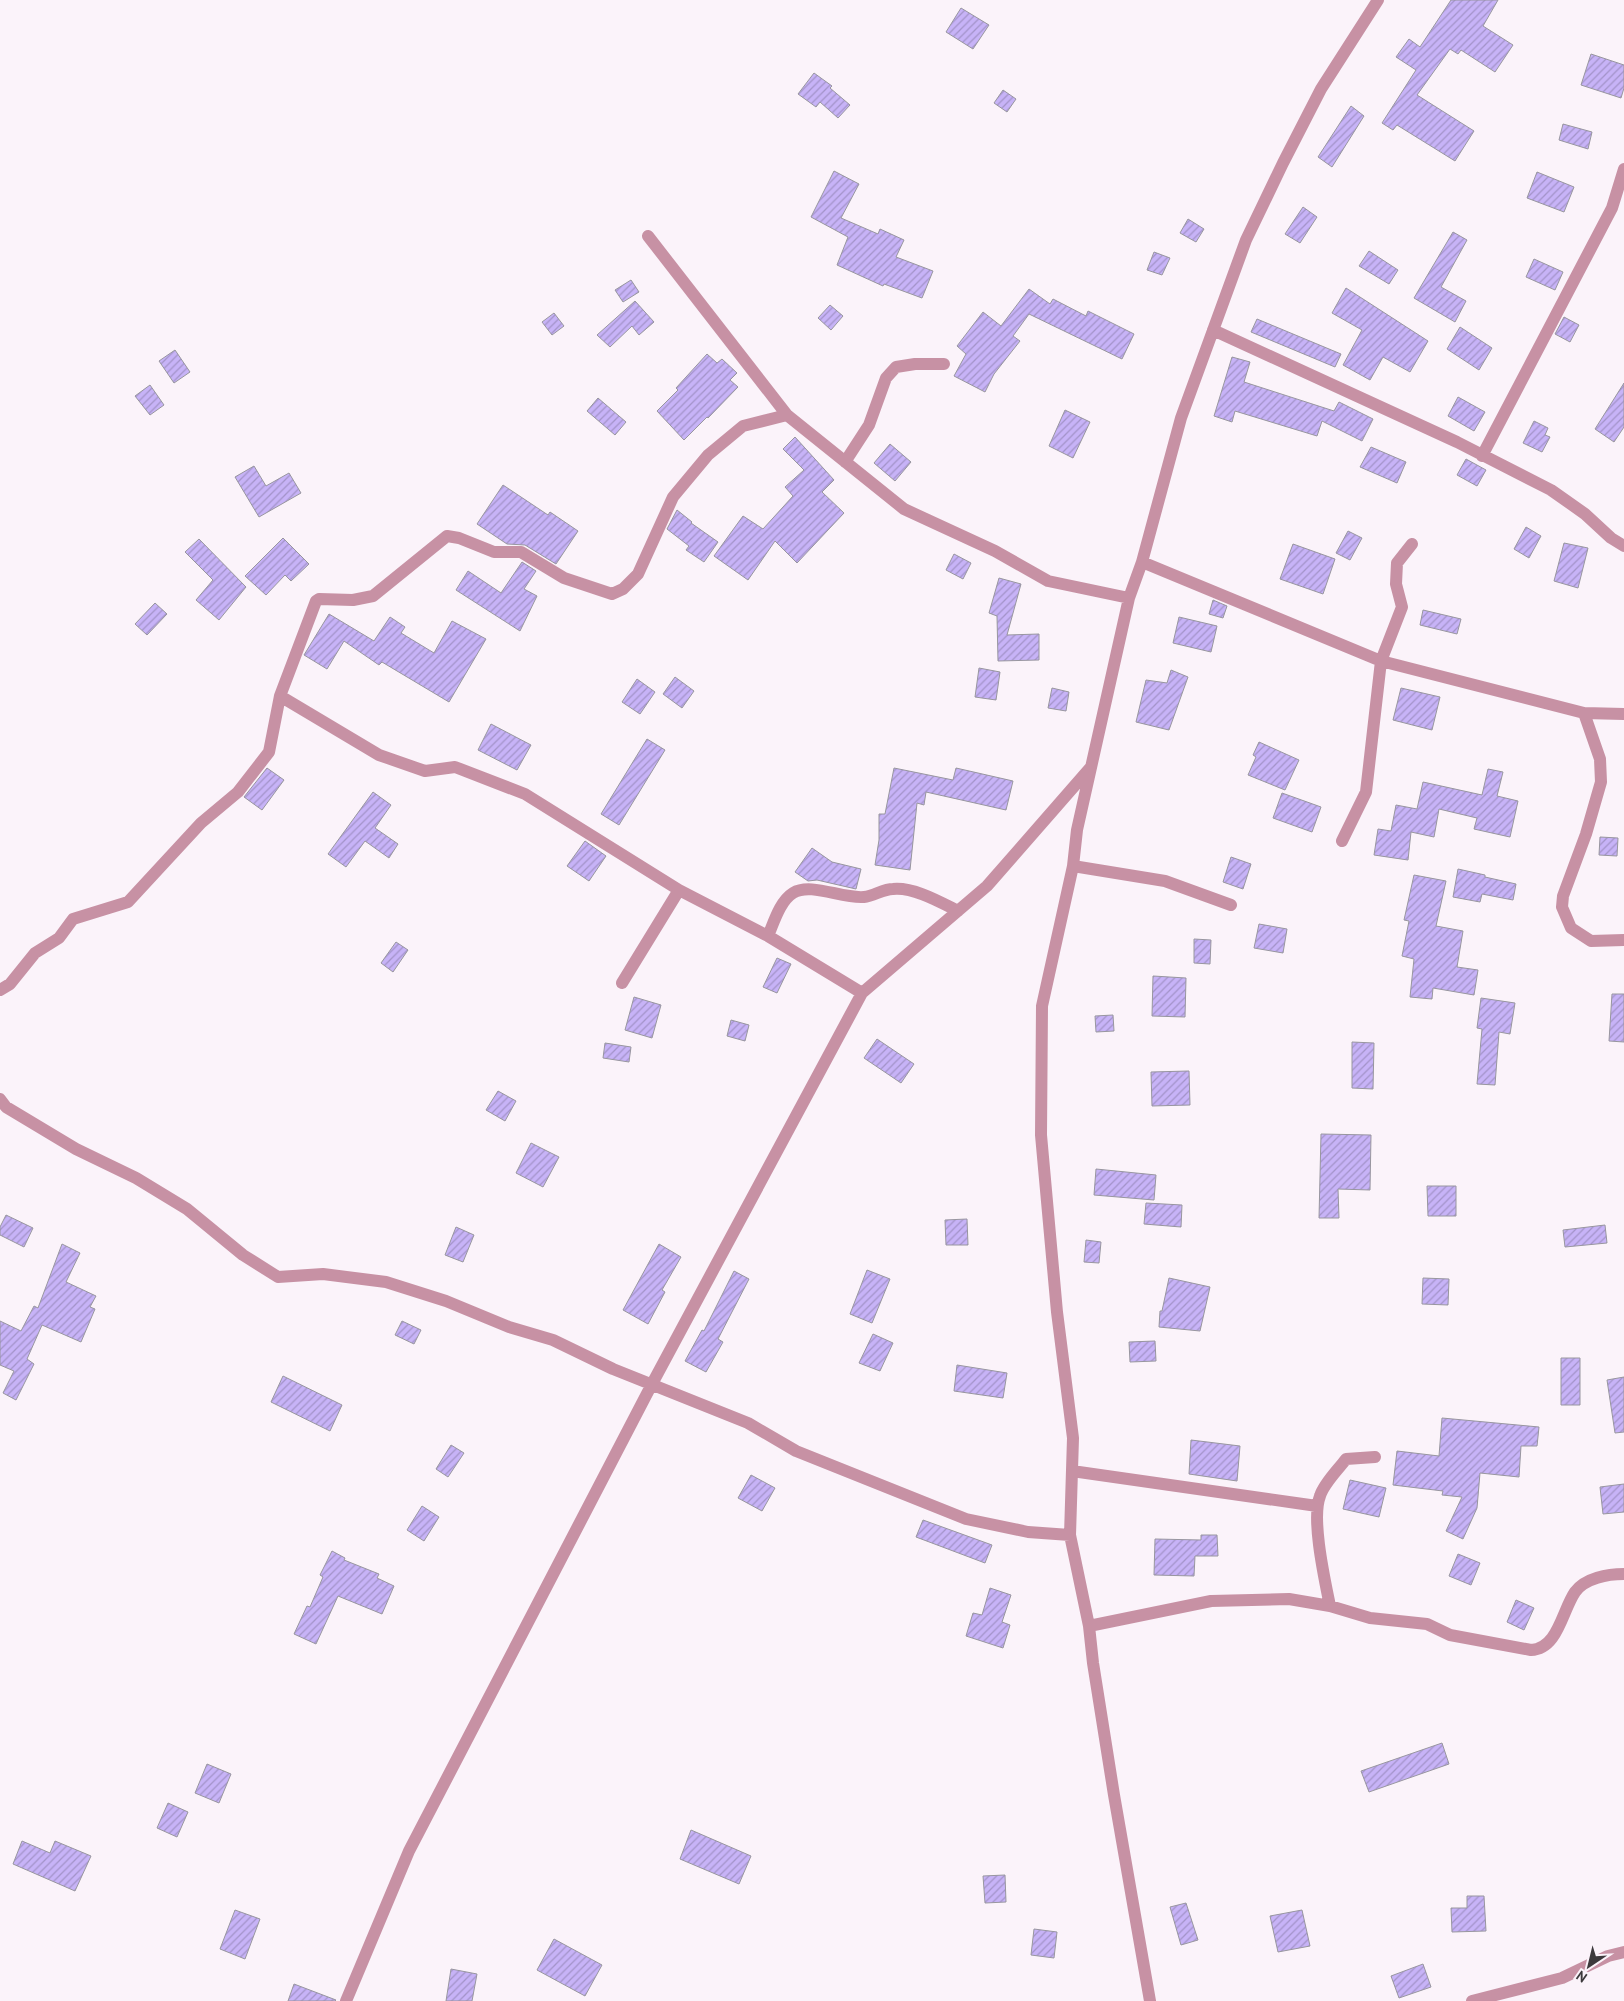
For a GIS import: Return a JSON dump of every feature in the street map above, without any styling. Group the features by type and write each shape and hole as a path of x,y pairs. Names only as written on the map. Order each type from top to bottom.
{"street":[{"path":"1150,2001 1093,1663 1089,1626 1070,1535 1073,1438 1057,1312 1041,1135 1042,1006 1073,866 1077,830 1129,598 1142,562 1181,418 1246,240 1282,163 1321,89 1378,0"},
{"path":"1482,456 1612,208 1624,169"},
{"path":"648,236 787,415 904,510 995,551 1048,581 1129,598"},
{"path":"1213,330 1458,442 1551,490 1586,514 1611,538 1624,546"},
{"path":"845,462 869,425 886,378 896,367 915,364 944,364"},
{"path":"0,990 10,984 35,953 60,938 73,919 128,902 201,823 238,792 269,752 280,696 316,600 353,600 373,596 447,536 459,538 494,552 521,552 564,578 612,594 623,589 638,574 673,497 708,454 742,426 787,415"},
{"path":"1342,841 1366,792 1381,660 1402,607 1396,584 1396,564 1412,544"},
{"path":"1142,562 1381,660 1584,713 1624,714"},
{"path":"280,696 379,755 424,771 455,767 524,794 679,890 768,936 862,993"},
{"path":"1584,713 1600,759 1601,782 1586,834 1563,896 1562,907 1571,928 1591,941 1624,940"},
{"path":"346,2001 409,1851 652,1384 862,993 987,886 1092,765"},
{"path":"1073,866 1165,881 1231,905"},
{"path":"768,936 783,904 790,894 801,889 815,890 843,897 864,897 894,888 926,895 958,911"},
{"path":"622,983 679,890"},
{"path":"2,1108 76,1149 136,1178 187,1209 243,1254 278,1277 323,1274 386,1282 446,1301 510,1327 552,1340 613,1369 748,1423 796,1451 966,1519 1028,1532 1070,1535"},
{"path":"1330,1606 1321,1561 1317,1506 1320,1495 1346,1459 1375,1457"},
{"path":"1072,1471 1317,1506"},
{"path":"1089,1626 1211,1601 1289,1599 1330,1606 1370,1618 1428,1624 1450,1635 1540,1650 1548,1644 1576,1590 1591,1580 1610,1574 1624,1574"},
{"path":"1472,2001 1562,1978 1608,1956 1624,1952"}],"building":[{"path":"1451,0 1498,0 1483,26 1513,45 1495,72 1461,50 1458,54 1450,49 1417,95 1474,131 1455,161 1397,125 1393,130 1382,123 1416,70 1396,57 1409,39 1420,47"},
{"path":"961,8 989,25 973,49 946,32"},
{"path":"1591,54 1624,65 1624,88 1621,98 1581,85"},
{"path":"814,73 832,86 830,88 850,105 838,118 820,102 816,107 798,94"},
{"path":"1003,90 1016,99 1007,112 994,103"},
{"path":"1351,106 1364,116 1332,167 1318,157"},
{"path":"1563,124 1592,132 1588,149 1559,140"},
{"path":"834,171 859,184 841,218 878,234 880,229 904,240 896,257 933,271 922,298 884,284 883,286 837,265 848,237 811,217"},
{"path":"1537,172 1574,187 1564,212 1527,198"},
{"path":"1303,207 1317,217 1300,243 1285,234"},
{"path":"1188,219 1204,229 1196,242 1180,233"},
{"path":"1453,232 1467,240 1441,287 1466,301 1455,322 1414,298"},
{"path":"1369,251 1398,270 1389,284 1359,266"},
{"path":"1154,252 1170,258 1162,275 1147,270"},
{"path":"1534,259 1563,272 1555,290 1526,277"},
{"path":"631,280 639,292 623,302 615,290"},
{"path":"1346,288 1428,341 1410,372 1383,357 1370,380 1343,365 1362,330 1332,313"},
{"path":"1029,289 1050,304 1053,299 1086,316 1088,311 1134,334 1122,359 1029,314 1013,336 1020,341 994,374 985,392 954,376 966,354 957,346 983,312 1001,326"},
{"path":"635,301 654,322 639,335 632,326 610,347 597,335"},
{"path":"830,305 843,316 831,330 818,318"},
{"path":"554,313 564,326 552,335 542,322"},
{"path":"1564,317 1579,325 1570,342 1555,334"},
{"path":"1257,319 1341,354 1335,367 1251,332"},
{"path":"1460,327 1492,348 1479,370 1447,349"},
{"path":"175,350 190,372 174,383 159,361"},
{"path":"707,354 717,363 722,359 737,373 730,380 738,387 684,440 657,411 678,390 676,388"},
{"path":"1232,357 1250,362 1244,382 1334,411 1339,402 1373,419 1362,441 1322,421 1317,436 1235,411 1232,422 1214,416"},
{"path":"1624,383 1624,427 1614,442 1595,429"},
{"path":"150,385 164,405 150,415 135,396"},
{"path":"1458,397 1485,412 1474,431 1448,416"},
{"path":"598,398 626,422 615,435 587,411"},
{"path":"1065,410 1090,422 1073,458 1049,446"},
{"path":"1534,421 1548,428 1545,435 1550,437 1542,452 1523,443"},
{"path":"795,437 834,480 822,492 844,513 797,563 775,541 748,580 714,556 743,516 763,529 793,496 785,487 804,470 783,449"},
{"path":"890,444 911,462 895,481 874,463"},
{"path":"1371,447 1406,462 1397,483 1360,467"},
{"path":"1466,459 1486,470 1477,486 1457,475"},
{"path":"254,466 266,486 289,473 301,493 259,517 235,477"},
{"path":"503,485 548,515 550,512 578,531 556,564 525,545 507,544 477,524"},
{"path":"677,510 691,523 718,542 704,562 686,550 689,546 667,529"},
{"path":"1526,527 1541,536 1529,558 1514,549"},
{"path":"1348,531 1362,538 1350,560 1336,553"},
{"path":"283,538 309,564 291,581 285,575 266,595 245,576"},
{"path":"199,539 246,587 219,620 196,600 213,580 185,552"},
{"path":"1564,543 1588,548 1578,588 1554,581"},
{"path":"1293,544 1335,559 1323,594 1280,579"},
{"path":"954,554 971,563 963,579 946,570"},
{"path":"522,562 536,571 524,589 537,596 520,631 456,590 468,571 501,593"},
{"path":"999,578 1021,584 1007,635 1039,634 1039,660 998,661 997,616 989,613"},
{"path":"1213,600 1227,606 1223,618 1209,614"},
{"path":"155,603 167,614 147,635 135,624"},
{"path":"1423,610 1461,619 1457,634 1420,625"},
{"path":"329,614 374,641 390,617 405,627 401,633 434,653 452,621 486,639 449,702 382,662 379,665 344,641 327,669 304,655"},
{"path":"1179,617 1217,626 1211,652 1173,643"},
{"path":"979,668 1000,672 996,700 975,697"},
{"path":"1171,670 1188,677 1169,730 1136,722 1146,680 1167,683"},
{"path":"675,677 694,691 682,708 663,694"},
{"path":"637,679 655,692 640,714 622,702"},
{"path":"1052,688 1069,692 1066,711 1048,708"},
{"path":"1401,688 1440,697 1432,730 1393,720"},
{"path":"491,724 531,745 517,770 478,750"},
{"path":"647,739 665,750 619,825 601,814"},
{"path":"1259,742 1299,760 1285,790 1248,775 1256,757 1253,755"},
{"path":"267,768 284,780 262,810 244,797"},
{"path":"894,768 953,780 956,768 1013,781 1006,810 926,792 924,805 917,803 910,870 875,865 879,840 879,814 885,814"},
{"path":"1488,769 1503,772 1497,796 1518,801 1510,837 1474,829 1477,818 1439,809 1434,837 1411,832 1408,860 1374,855 1378,829 1391,831 1396,805 1417,809 1423,782 1482,795"},
{"path":"373,792 391,805 375,828 398,844 389,858 365,841 346,867 328,854"},
{"path":"1282,793 1321,807 1312,832 1273,818"},
{"path":"1600,837 1618,838 1617,856 1599,855"},
{"path":"585,841 606,856 589,881 567,866"},
{"path":"812,848 832,862 861,869 856,889 817,880 808,881 795,872"},
{"path":"1231,857 1251,864 1243,889 1223,882"},
{"path":"1458,869 1516,884 1513,900 1482,894 1480,902 1453,897"},
{"path":"1414,875 1446,881 1436,926 1463,931 1457,967 1478,970 1474,995 1433,988 1432,999 1410,997 1414,959 1402,956 1409,921 1404,920"},
{"path":"1259,924 1287,929 1283,953 1254,948"},
{"path":"1194,939 1211,940 1210,964 1194,963"},
{"path":"396,942 408,950 393,972 381,963"},
{"path":"777,958 791,964 777,993 763,987"},
{"path":"1153,976 1186,978 1185,1017 1152,1016"},
{"path":"1612,994 1624,994 1624,1042 1609,1041"},
{"path":"634,997 661,1005 652,1038 625,1030"},
{"path":"1481,998 1515,1003 1510,1034 1499,1032 1495,1085 1477,1084 1482,1029 1477,1028"},
{"path":"1113,1015 1114,1031 1096,1032 1095,1016"},
{"path":"731,1020 749,1025 745,1041 727,1036"},
{"path":"877,1039 914,1064 901,1083 864,1058"},
{"path":"1352,1042 1374,1043 1373,1089 1352,1088"},
{"path":"605,1043 631,1047 629,1062 603,1058"},
{"path":"1189,1071 1190,1105 1152,1106 1151,1072"},
{"path":"498,1091 516,1101 505,1121 486,1110"},
{"path":"1321,1134 1371,1135 1370,1190 1338,1189 1339,1218 1319,1218"},
{"path":"531,1143 559,1157 543,1187 516,1173"},
{"path":"1096,1169 1156,1175 1154,1200 1094,1195"},
{"path":"1427,1186 1456,1186 1456,1216 1428,1216"},
{"path":"1146,1203 1182,1205 1181,1227 1144,1224"},
{"path":"6,1215 33,1228 24,1247 0,1235 0,1227"},
{"path":"967,1219 968,1245 946,1245 945,1220"},
{"path":"1605,1225 1607,1243 1565,1247 1563,1230"},
{"path":"456,1227 474,1235 463,1262 445,1255"},
{"path":"1086,1240 1101,1242 1099,1263 1084,1262"},
{"path":"62,1244 80,1253 66,1282 96,1296 90,1307 95,1309 81,1342 42,1325 27,1359 34,1364 16,1400 3,1393 14,1371 0,1365 0,1321 21,1331 34,1306 38,1308"},
{"path":"659,1244 681,1257 662,1290 665,1292 648,1324 623,1310"},
{"path":"867,1270 890,1279 872,1323 850,1314"},
{"path":"734,1271 749,1279 718,1339 723,1342 706,1372 685,1361 702,1330 704,1331"},
{"path":"1169,1278 1210,1287 1200,1331 1159,1327 1160,1311 1162,1311"},
{"path":"1423,1278 1449,1279 1448,1305 1422,1304"},
{"path":"402,1321 421,1330 414,1344 395,1335"},
{"path":"873,1334 893,1343 880,1371 859,1363"},
{"path":"1155,1341 1156,1361 1130,1362 1129,1342"},
{"path":"1561,1358 1580,1358 1580,1405 1561,1405"},
{"path":"957,1365 1007,1373 1003,1398 954,1391"},
{"path":"283,1376 342,1405 330,1431 271,1402"},
{"path":"1624,1377 1624,1432 1615,1433 1607,1380"},
{"path":"1442,1418 1539,1427 1537,1446 1521,1446 1519,1477 1480,1473 1477,1508 1463,1539 1446,1531 1462,1497 1442,1495 1443,1491 1393,1485 1397,1451 1439,1456"},
{"path":"1191,1440 1240,1446 1237,1481 1189,1474"},
{"path":"451,1445 464,1453 448,1477 436,1469"},
{"path":"751,1475 775,1488 762,1511 738,1498"},
{"path":"1350,1480 1386,1488 1379,1517 1343,1509"},
{"path":"1624,1484 1624,1512 1603,1514 1600,1487"},
{"path":"422,1506 439,1517 424,1541 407,1530"},
{"path":"923,1520 992,1545 985,1563 916,1537"},
{"path":"1201,1535 1217,1535 1218,1556 1195,1556 1194,1576 1154,1575 1155,1539 1201,1540"},
{"path":"332,1551 345,1558 344,1560 379,1574 377,1578 394,1586 382,1614 338,1596 316,1644 294,1634 307,1606 310,1607 323,1577 320,1575"},
{"path":"1458,1554 1480,1563 1471,1585 1449,1576"},
{"path":"990,1588 1011,1595 1002,1622 1010,1625 1003,1648 966,1636 973,1613 982,1615"},
{"path":"1516,1600 1534,1608 1524,1630 1507,1622"},
{"path":"1442,1743 1449,1764 1369,1792 1361,1771"},
{"path":"207,1764 231,1774 219,1803 195,1793"},
{"path":"168,1803 188,1812 177,1837 157,1828"},
{"path":"691,1830 751,1856 739,1884 680,1859"},
{"path":"22,1841 50,1853 55,1841 91,1856 75,1891 13,1864"},
{"path":"1005,1875 1006,1902 985,1903 983,1876"},
{"path":"1467,1896 1484,1896 1486,1931 1452,1932 1451,1908 1467,1908"},
{"path":"1186,1903 1198,1940 1181,1945 1170,1907"},
{"path":"235,1910 260,1919 245,1959 220,1949"},
{"path":"1302,1910 1310,1946 1278,1952 1270,1916"},
{"path":"1034,1929 1057,1932 1054,1958 1031,1955"},
{"path":"554,1939 602,1965 585,1996 537,1970"},
{"path":"1423,1964 1431,1987 1399,1998 1391,1976"},
{"path":"451,1969 477,1974 472,2001 446,2001"},
{"path":"294,1984 336,2000 288,2001"}]}
